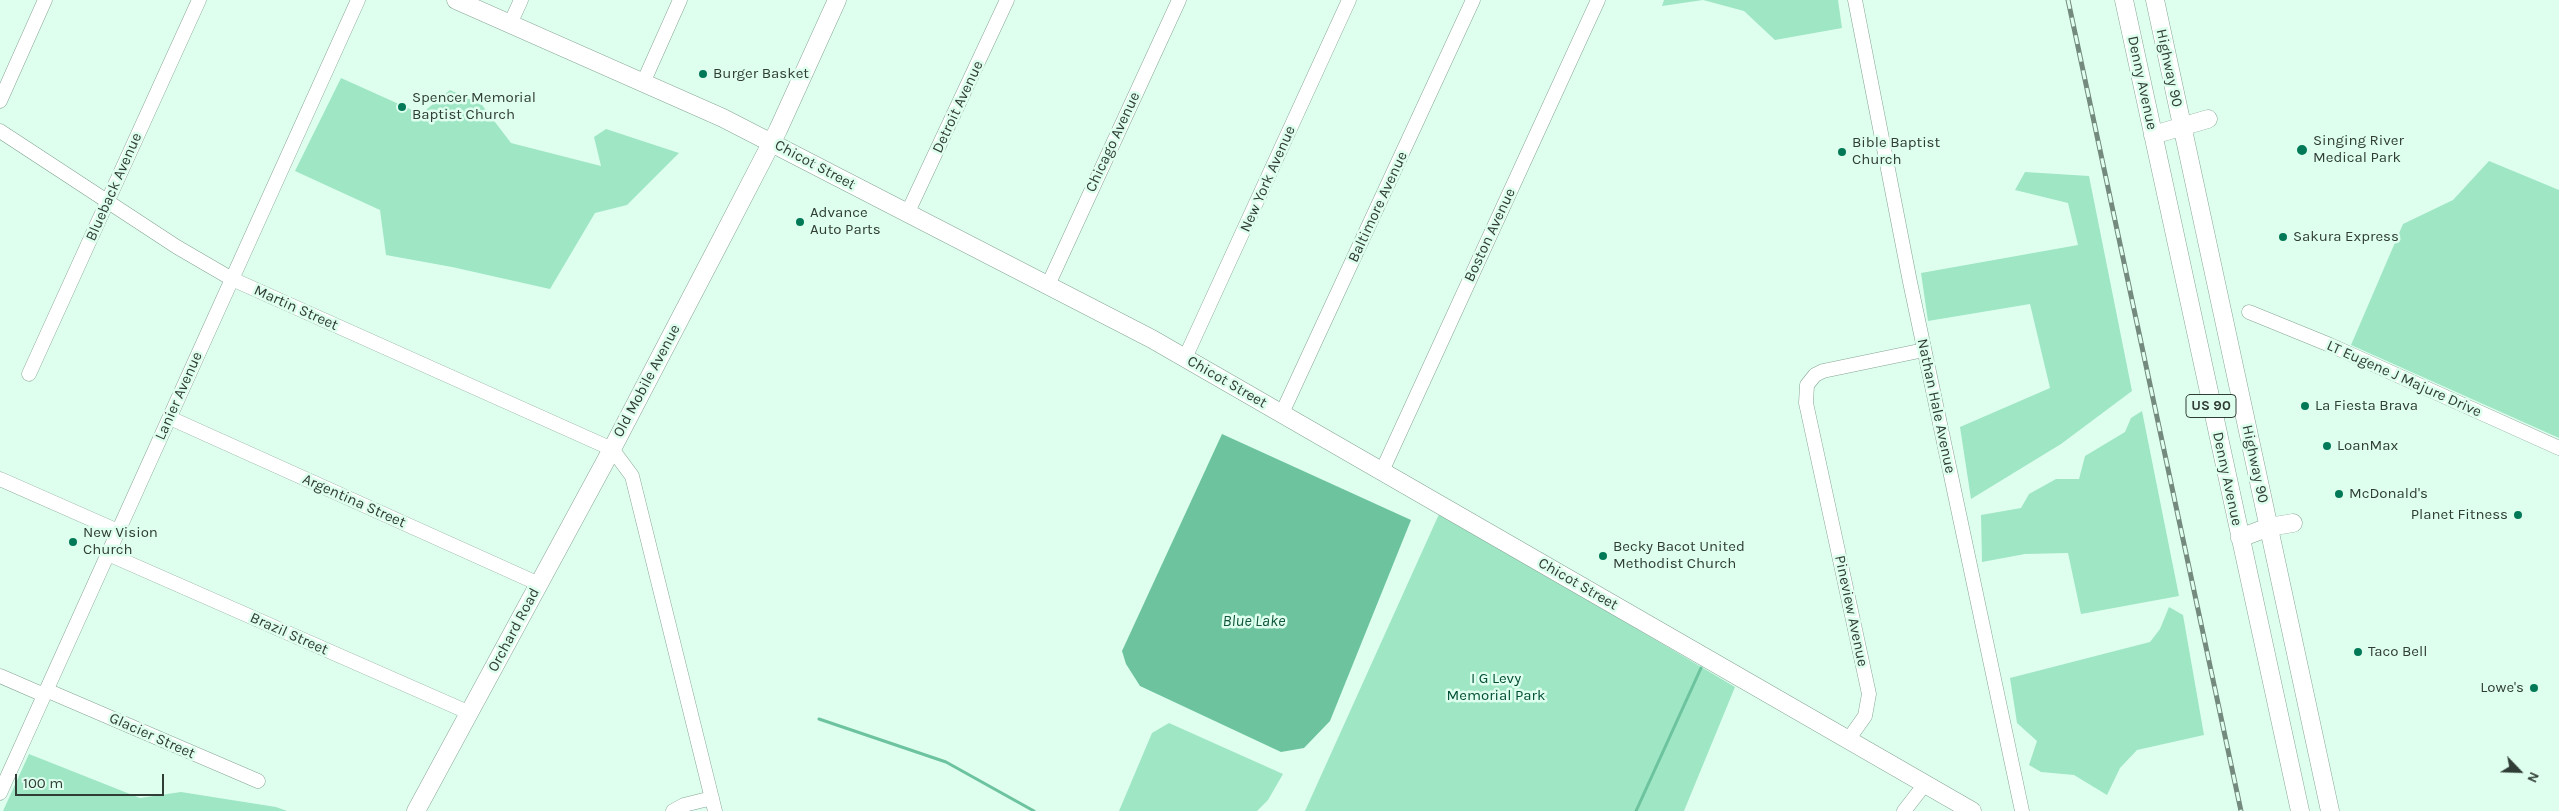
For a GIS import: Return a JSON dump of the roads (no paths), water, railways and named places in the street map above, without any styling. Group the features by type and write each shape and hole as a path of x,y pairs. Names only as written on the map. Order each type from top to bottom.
{"main road":[{"name":"Chicot Street","path":"456,0 771,142 1185,358 1972,811"},
{"name":"Old Mobile Avenue","path":"612,449 771,142 837,0"},
{"name":"Denny Avenue","path":"2124,0 2300,811"},
{"name":"Highway 90","path":"2154,0 2330,811"},
{"path":"2153,135 2208,119"},
{"name":"Orchard Road","path":"416,811 612,449"},
{"path":"2240,538 2269,527 2293,522"}],"street":[{"path":"0,100 45,0"},
{"name":"Blueback Avenue","path":"29,374 199,0"},
{"name":"Lanier Avenue","path":"0,793 358,0"},
{"path":"510,24 521,0"},
{"path":"643,83 680,0"},
{"name":"Detroit Avenue","path":"907,214 1007,0"},
{"name":"Chicago Avenue","path":"1048,285 1180,0"},
{"name":"New York Avenue","path":"1185,358 1349,0"},
{"name":"Baltimore Avenue","path":"1282,413 1473,0"},
{"name":"Boston Avenue","path":"1382,471 1598,0"},
{"name":"Nathan Hale Avenue","path":"1855,0 1924,350 2022,811"},
{"name":"Martin Street","path":"0,131 177,247 232,280 612,449"},
{"name":"LT Eugene J Majure Drive","path":"2249,312 2330,345 2559,448"},
{"name":"Pineview Avenue","path":"1848,740 1865,716 1869,694 1806,403 1806,391 1809,380 1823,371 1924,350"},
{"name":"Argentina Street","path":"170,418 539,584"},
{"name":"Old Mobile Avenue","path":"612,449 632,476 714,804"},
{"path":"0,479 118,532"},
{"name":"Brazil Street","path":"108,554 470,713"},
{"name":"Glacier Street","path":"0,676 258,781"},
{"path":"1904,811 1925,784"},
{"path":"674,811 684,805 714,804"}],"water":[{"name":"Blue Lake","path":"1222,434 1411,520 1330,721 1304,748 1281,752 1140,686 1126,664 1122,651"}],"waterway":[{"path":"1636,811 1701,668"},
{"path":"819,719 946,762 1034,811"}],"railway":[{"path":"2068,0 2241,811"}],"place":[{"name":"Burger Basket","path":"703,74"},
{"name":"Spencer Memorial Baptist Church","path":"402,107"},
{"name":"Singing River Medical Park","path":"2302,150"},
{"name":"Bible Baptist Church","path":"1842,152"},
{"name":"Advance Auto Parts","path":"800,222"},
{"name":"Sakura Express","path":"2283,237"},
{"name":"La Fiesta Brava","path":"2305,406"},
{"name":"LoanMax","path":"2327,446"},
{"name":"McDonald's","path":"2339,494"},
{"name":"Planet Fitness","path":"2518,515"},
{"name":"New Vision Church","path":"73,542"},
{"name":"Becky Bacot United Methodist Church","path":"1603,556"},
{"name":"Taco Bell","path":"2358,652"},
{"name":"Lowe's","path":"2534,688"}],"park label":[{"name":"I G Levy Memorial Park","path":"1496,688"}]}
